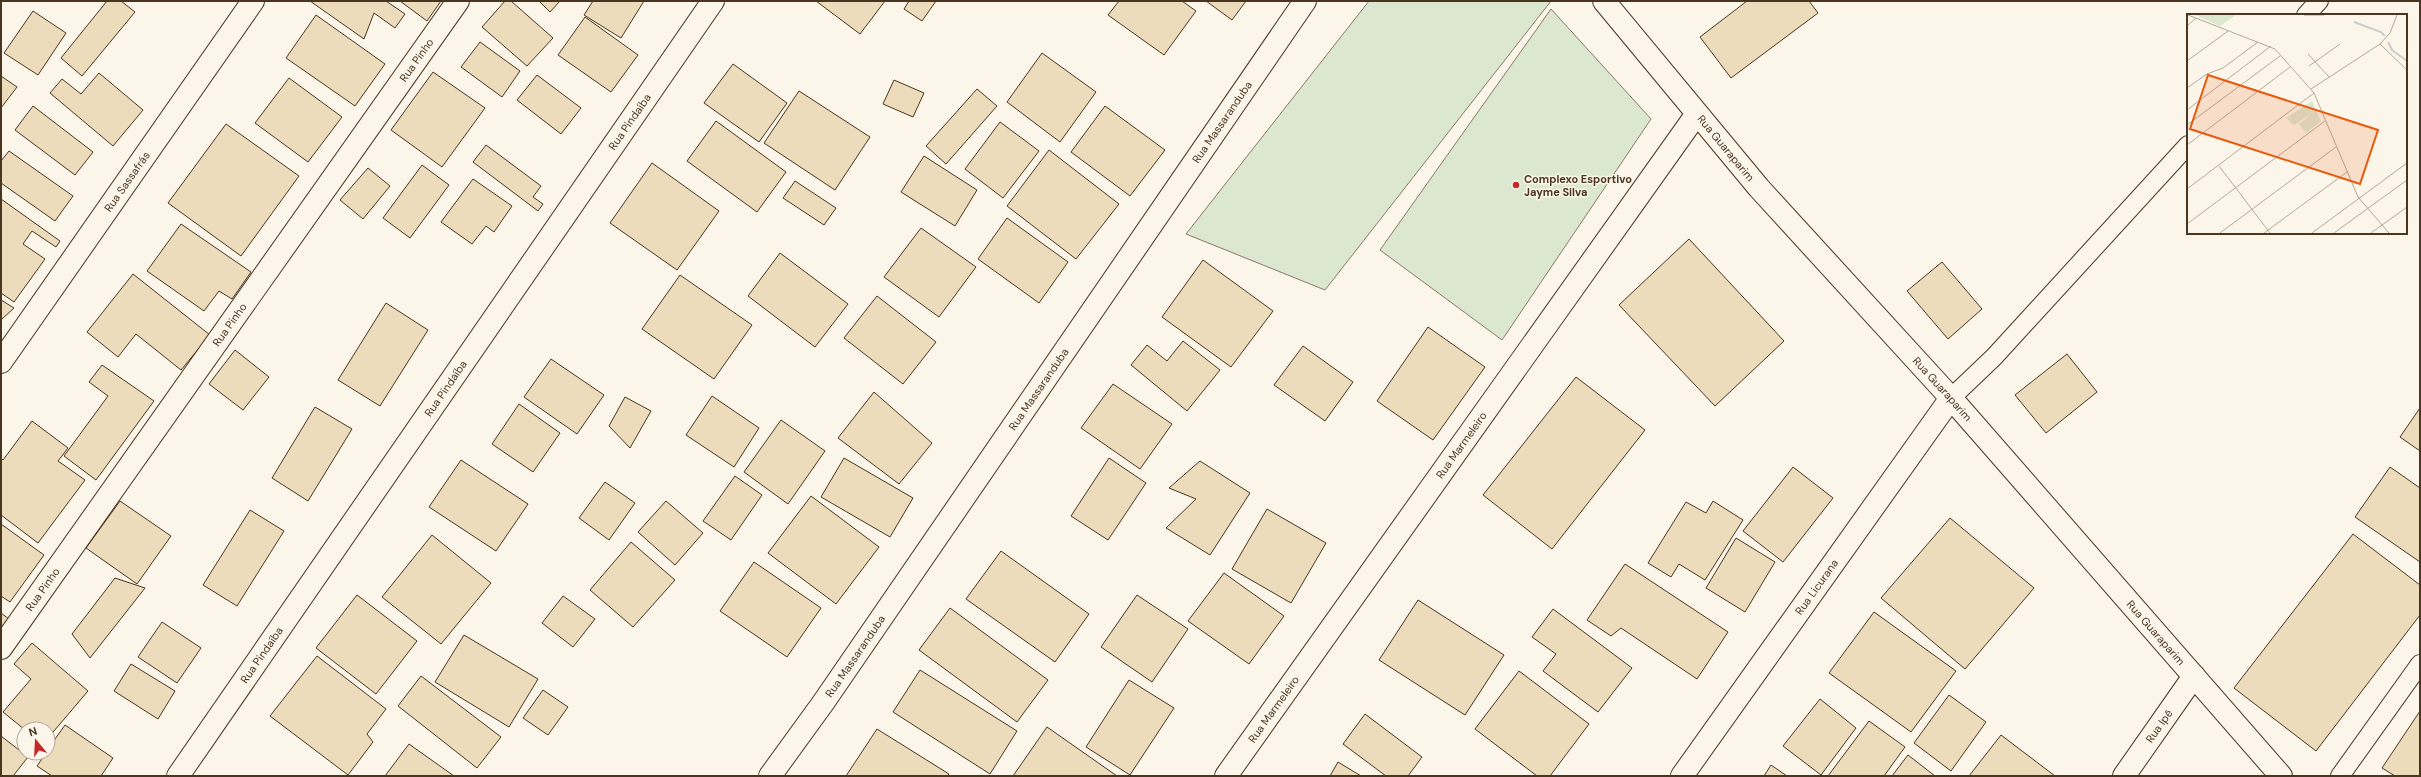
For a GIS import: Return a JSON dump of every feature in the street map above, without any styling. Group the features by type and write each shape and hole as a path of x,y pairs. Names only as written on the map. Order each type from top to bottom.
{"street":[{"name":"Rua Sassafrás","path":"1,362 253,1"},
{"name":"Rua Pinho","path":"1,648 458,1"},
{"name":"Rua Pindaíba","path":"178,776 713,1"},
{"name":"Rua Massaranduba","path":"770,776 827,696 1305,1"},
{"name":"Rua Guaraparim","path":"1604,1 1696,115 1764,194 1951,398 2281,776"},
{"name":"Rua Marmeleiro","path":"1226,776 1696,115"},
{"name":"Rua Licurana","path":"1682,776 1951,398"},
{"name":"Rua Ipê","path":"2124,776 2194,676"}],"lane":[{"path":"2307,14 2319,1"},
{"path":"1951,398 1994,357 2187,145"},
{"path":"2340,776 2420,664"}],"green space":[{"path":"1369,1 1551,1 1325,290 1186,234"},
{"name":"Complexo Esportivo Jayme Silva","path":"1551,9 1651,119 1502,340 1380,250"}],"building":[{"path":"107,1 121,1 135,12 82,76 61,58"},
{"path":"310,1 386,1 405,14 395,28 374,13 364,39"},
{"path":"400,1 441,1 427,21"},
{"path":"505,1 511,1 553,38 527,66 482,27"},
{"path":"539,1 560,1 550,12"},
{"path":"593,1 644,1 621,38 584,15"},
{"path":"816,1 885,1 860,34"},
{"path":"909,1 936,1 922,21 904,9"},
{"path":"1119,1 1182,1 1196,11 1164,55 1108,15"},
{"path":"1206,1 1246,1 1232,20"},
{"path":"1747,1 1809,1 1818,13 1731,78 1700,37"},
{"path":"33,11 66,33 38,75 4,53"},
{"path":"316,15 385,64 355,106 286,58"},
{"path":"585,17 638,55 611,92 558,55"},
{"path":"480,42 520,71 502,97 461,67"},
{"path":"1042,53 1096,92 1060,142 1007,102"},
{"path":"733,64 787,103 759,142 704,103"},
{"path":"433,72 485,108 442,167 391,130"},
{"path":"99,73 143,110 113,146 50,93 62,79 81,94"},
{"path":"537,75 581,108 561,134 517,100"},
{"path":"1,76 17,87 1,108"},
{"path":"289,78 342,117 308,162 255,123"},
{"path":"894,80 924,93 913,117 883,104"},
{"path":"977,89 997,106 946,164 926,146"},
{"path":"799,91 870,137 835,190 764,143"},
{"path":"33,106 93,152 75,175 15,130"},
{"path":"1105,106 1165,150 1130,196 1071,152"},
{"path":"716,121 786,172 757,212 687,161"},
{"path":"1000,122 1039,151 1003,198 965,169"},
{"path":"226,124 299,176 241,256 168,203"},
{"path":"486,145 541,186 533,197 543,204 538,211 473,162"},
{"path":"1049,150 1119,204 1076,259 1007,206"},
{"path":"9,151 73,196 55,221 1,183 1,161"},
{"path":"924,156 977,190 955,226 901,192"},
{"path":"652,163 719,211 677,270 610,223"},
{"path":"422,165 449,185 410,238 383,218"},
{"path":"368,168 390,186 363,219 340,200"},
{"path":"473,179 512,206 494,232 486,226 472,244 441,222"},
{"path":"795,181 836,208 824,225 783,198"},
{"path":"1,199 60,241 56,247 32,231 23,244 45,259 14,302 1,293"},
{"path":"1007,218 1068,262 1039,303 978,259"},
{"path":"181,224 251,272 232,299 219,291 204,311 147,271"},
{"path":"921,228 976,267 939,317 884,277"},
{"path":"1689,239 1784,341 1715,406 1619,305"},
{"path":"780,253 848,304 815,347 748,296"},
{"path":"1203,260 1273,311 1231,367 1162,317"},
{"path":"1942,262 1982,309 1948,339 1907,291"},
{"path":"133,274 210,335 181,370 136,334 118,357 87,332"},
{"path":"680,275 752,325 714,379 642,329"},
{"path":"877,296 936,342 903,384 844,338"},
{"path":"1,300 14,308 1,320"},
{"path":"386,303 428,330 380,406 338,380"},
{"path":"1428,327 1485,367 1433,440 1377,401"},
{"path":"1183,341 1220,370 1187,411 1131,365 1147,345 1167,361"},
{"path":"1303,346 1353,382 1325,421 1274,385"},
{"path":"235,350 269,377 243,410 209,384"},
{"path":"2067,354 2097,392 2046,433 2015,395"},
{"path":"551,359 604,395 577,434 524,397"},
{"path":"102,365 154,401 96,480 64,456 108,396 89,382"},
{"path":"1576,377 1645,430 1552,549 1483,495"},
{"path":"1113,384 1172,424 1140,469 1081,428"},
{"path":"874,392 932,443 899,484 838,438"},
{"path":"712,396 759,428 734,467 686,435"},
{"path":"625,397 651,411 630,448 609,426"},
{"path":"519,404 560,433 533,472 492,444"},
{"path":"315,407 352,429 308,501 272,478"},
{"path":"2420,408 2420,451 2400,437"},
{"path":"781,420 825,451 788,504 744,472"},
{"path":"32,421 68,448 58,461 85,480 38,543 1,515 1,458 3,460"},
{"path":"844,458 913,498 890,537 821,497"},
{"path":"1109,458 1146,483 1108,540 1071,516"},
{"path":"461,460 528,504 496,551 429,507"},
{"path":"1200,461 1250,493 1210,555 1166,528 1196,499 1169,488"},
{"path":"1793,467 1833,498 1783,562 1743,531"},
{"path":"2390,467 2420,488 2420,562 2355,517"},
{"path":"735,476 762,495 731,540 703,521"},
{"path":"605,482 635,503 609,540 579,518"},
{"path":"811,496 879,547 836,604 768,553"},
{"path":"120,501 171,536 137,584 86,548"},
{"path":"666,501 703,533 675,565 638,532"},
{"path":"1713,501 1743,520 1705,580 1679,564 1671,577 1648,563 1686,502 1706,513"},
{"path":"1267,509 1326,543 1291,603 1232,569"},
{"path":"250,510 284,531 237,606 203,585"},
{"path":"1950,518 2034,588 1965,669 1881,598"},
{"path":"1,524 44,555 10,602 1,596"},
{"path":"2353,534 2420,585 2420,615 2316,751 2234,688"},
{"path":"432,535 491,583 441,644 382,597"},
{"path":"1736,538 1775,562 1745,612 1706,588"},
{"path":"631,542 675,580 633,627 590,590"},
{"path":"1001,551 1089,614 1055,662 966,599"},
{"path":"754,562 821,608 787,657 720,611"},
{"path":"1625,564 1728,632 1697,679 1621,628 1611,636 1587,620"},
{"path":"1224,573 1284,616 1249,664 1188,621"},
{"path":"115,578 145,588 90,658 72,634"},
{"path":"357,595 417,641 376,694 316,648"},
{"path":"1137,595 1188,629 1152,682 1101,647"},
{"path":"563,596 595,619 573,647 542,623"},
{"path":"1418,600 1504,655 1465,715 1379,660"},
{"path":"950,608 1048,680 1017,722 919,650"},
{"path":"1553,609 1632,668 1598,712 1543,671 1556,654 1532,637"},
{"path":"1874,612 1956,671 1911,732 1829,673"},
{"path":"1,613 9,619 1,630"},
{"path":"162,622 201,648 177,683 138,657"},
{"path":"464,635 538,679 509,727 435,682"},
{"path":"32,643 88,691 56,729 56,721 16,721 16,723 3,712 31,679 14,664"},
{"path":"317,656 386,709 367,734 373,742 348,775 270,716"},
{"path":"131,664 175,691 158,719 114,691"},
{"path":"920,670 1017,731 990,774 893,712"},
{"path":"1519,671 1589,724 1550,776 1537,776 1475,729"},
{"path":"421,676 501,737 477,768 398,706"},
{"path":"1129,680 1174,708 1130,775 1086,747"},
{"path":"543,690 568,707 548,735 523,718"},
{"path":"1949,695 1986,722 1951,771 1914,743"},
{"path":"1820,699 1856,728 1821,775 1783,746"},
{"path":"2420,711 2420,776 2395,776 2382,768"},
{"path":"1365,714 1422,757 1408,776 1386,776 1343,744"},
{"path":"1869,721 1905,747 1884,776 1828,776"},
{"path":"65,725 113,758 101,776 52,776 37,766 40,761 56,761 56,738"},
{"path":"1047,727 1117,776 1013,776"},
{"path":"877,729 949,774 947,776 846,776"},
{"path":"2001,735 2055,776 1969,776"},
{"path":"1,736 16,748 16,761 25,761 13,776 1,776"},
{"path":"409,744 454,776 385,776"},
{"path":"1908,755 1935,776 1892,776"},
{"path":"1338,762 1361,776 1330,776"},
{"path":"1771,765 1787,776 1764,776"}],"place":[{"name":"Complexo Esportivo Jayme Silva","path":"1516,185"}]}
